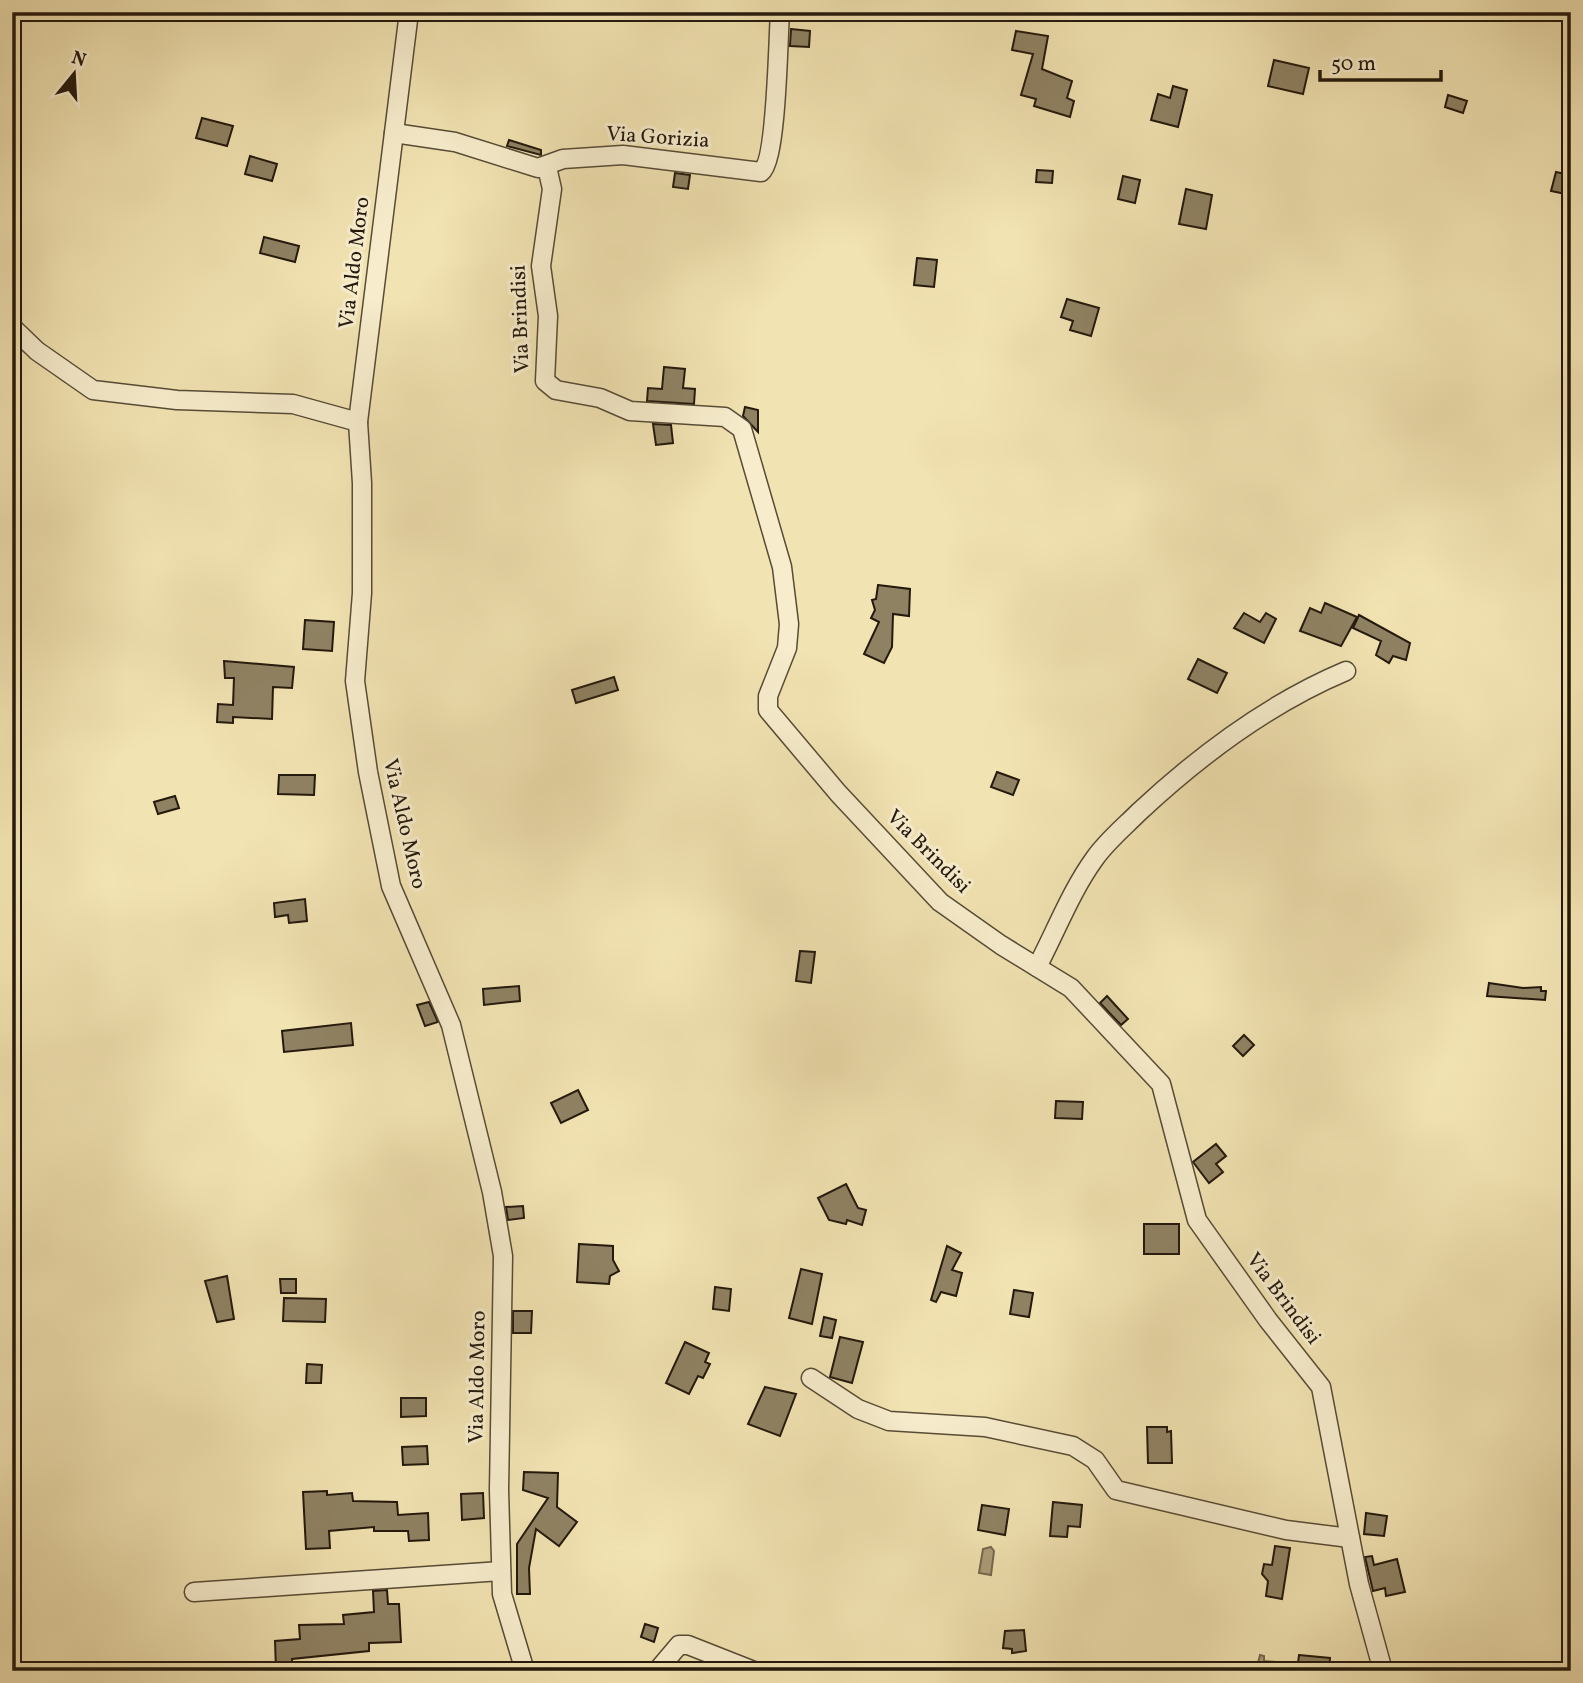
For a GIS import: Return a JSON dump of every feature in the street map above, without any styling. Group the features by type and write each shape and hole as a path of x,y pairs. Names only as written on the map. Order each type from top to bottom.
{"street":[{"name":"Via Aldo Moro","path":"409,12 358,422 362,483 362,579 355,681 368,772 391,886 452,1025 492,1192 503,1256 502,1594 525,1671"},
{"name":"Via Gorizia","path":"394,133 455,142 512,161 547,167 563,159 623,155 761,172 766,168 772,145 780,12"},
{"name":"Via Brindisi","path":"547,167 552,189 541,266 548,316 545,381 556,390 600,398 630,411 726,417 742,429 748,440 782,567 789,624 786,648 766,704 768,710 838,793 941,902 1072,988 1161,1084 1197,1220 1268,1320 1321,1387 1350,1538 1383,1671"},
{"path":"12,327 37,351 93,390 177,400 293,404 358,422"},
{"path":"1037,967 1081,880 1109,841 1173,781 1206,757 1308,687 1346,671"},
{"path":"811,1378 858,1409 889,1422 985,1427 1073,1446 1094,1460 1116,1489 1286,1530 1350,1538"},
{"path":"194,1592 501,1571"},
{"path":"657,1671 679,1645 688,1645 754,1671"}],"shaded area":[{"path":"991,1547 994,1551 991,1575 979,1573 983,1549"},
{"path":"1260,1655 1264,1656 1264,1661 1276,1662 1275,1671 1256,1671"}],"building":[{"path":"791,29 810,31 809,47 790,46"},
{"path":"1016,31 1048,36 1042,69 1072,81 1067,98 1074,101 1070,117 1034,106 1036,99 1021,95 1033,54 1012,50"},
{"path":"1274,60 1309,68 1303,94 1268,86"},
{"path":"1173,86 1187,90 1178,127 1151,120 1158,94 1170,98"},
{"path":"1448,95 1467,101 1463,113 1445,107"},
{"path":"202,118 233,126 227,146 196,138"},
{"path":"509,140 541,150 541,155 507,146"},
{"path":"250,156 277,164 272,181 245,174"},
{"path":"1037,170 1053,171 1052,183 1036,182"},
{"path":"1556,172 1570,175 1566,194 1551,191"},
{"path":"675,173 690,175 688,189 673,187"},
{"path":"1123,176 1140,180 1135,203 1118,199"},
{"path":"1186,189 1212,195 1206,229 1179,224"},
{"path":"264,237 299,246 295,262 260,253"},
{"path":"917,258 937,260 934,287 914,285"},
{"path":"1067,299 1099,308 1091,336 1070,330 1073,321 1061,317"},
{"path":"664,367 685,369 683,388 695,389 694,404 647,401 648,388 662,389"},
{"path":"745,407 758,410 758,432 743,416"},
{"path":"653,424 671,425 673,443 656,445"},
{"path":"878,585 910,589 909,616 893,614 892,647 884,663 864,654 879,622 871,618 875,610 872,600 876,599"},
{"path":"1325,603 1357,617 1341,646 1300,631 1310,608 1321,613"},
{"path":"1244,613 1260,622 1266,613 1276,619 1264,643 1234,628"},
{"path":"1359,615 1410,643 1406,660 1393,656 1389,663 1376,655 1381,641 1353,628"},
{"path":"305,620 334,622 332,651 303,649"},
{"path":"1198,659 1227,673 1217,693 1188,679"},
{"path":"224,661 294,667 292,688 273,687 272,719 233,717 233,723 217,722 218,704 233,705 234,678 225,678"},
{"path":"614,677 618,690 576,703 572,690"},
{"path":"997,772 1019,780 1013,795 991,787"},
{"path":"279,775 315,775 314,795 278,794"},
{"path":"175,796 179,808 158,814 154,802"},
{"path":"305,899 307,921 289,923 288,915 275,917 274,903"},
{"path":"800,951 815,952 811,983 796,981"},
{"path":"1489,983 1523,988 1541,987 1541,991 1546,991 1545,1000 1487,996"},
{"path":"519,986 520,1001 484,1005 483,989"},
{"path":"1107,996 1128,1019 1121,1025 1100,1003"},
{"path":"429,1002 438,1022 425,1026 417,1005"},
{"path":"351,1023 353,1045 284,1052 282,1031"},
{"path":"1244,1035 1254,1045 1243,1056 1233,1046"},
{"path":"578,1090 588,1110 561,1123 551,1103"},
{"path":"1056,1101 1083,1102 1082,1119 1055,1118"},
{"path":"1216,1144 1226,1156 1216,1164 1223,1172 1209,1183 1193,1162"},
{"path":"846,1184 858,1208 866,1210 862,1225 847,1220 846,1224 829,1220 818,1198"},
{"path":"523,1206 524,1218 508,1220 506,1207"},
{"path":"1144,1224 1179,1224 1179,1254 1144,1254"},
{"path":"579,1244 613,1246 613,1260 619,1271 610,1276 609,1284 577,1282"},
{"path":"947,1246 961,1253 952,1270 962,1273 956,1296 941,1292 936,1302 931,1300"},
{"path":"801,1269 822,1274 812,1324 789,1318"},
{"path":"227,1276 234,1319 217,1322 205,1281"},
{"path":"280,1279 296,1279 296,1293 281,1293"},
{"path":"715,1287 731,1289 729,1311 713,1309"},
{"path":"1014,1290 1033,1293 1029,1317 1010,1314"},
{"path":"284,1298 326,1299 325,1322 283,1321"},
{"path":"513,1311 532,1311 531,1333 513,1333"},
{"path":"824,1317 836,1320 832,1338 820,1336"},
{"path":"840,1337 863,1342 852,1383 830,1377"},
{"path":"685,1342 709,1353 705,1362 710,1364 703,1378 698,1376 689,1394 666,1383"},
{"path":"307,1364 322,1365 321,1383 306,1383"},
{"path":"765,1387 796,1394 780,1436 748,1424"},
{"path":"401,1398 426,1398 426,1416 401,1417"},
{"path":"1147,1427 1167,1427 1167,1432 1171,1431 1172,1463 1148,1463"},
{"path":"427,1446 428,1464 403,1465 402,1447"},
{"path":"524,1472 558,1473 557,1507 577,1522 559,1546 536,1529 529,1568 530,1594 517,1594 517,1544 548,1498 523,1490"},
{"path":"327,1491 327,1495 352,1493 353,1501 397,1502 398,1515 428,1513 429,1540 409,1541 408,1531 374,1531 374,1527 329,1531 330,1548 306,1549 303,1492"},
{"path":"483,1493 484,1518 462,1520 461,1494"},
{"path":"1053,1502 1082,1505 1080,1527 1068,1526 1067,1537 1050,1536"},
{"path":"982,1505 1009,1509 1005,1535 978,1530"},
{"path":"1366,1513 1387,1516 1384,1536 1364,1534"},
{"path":"1275,1546 1290,1548 1282,1599 1266,1596 1268,1581 1262,1574 1264,1564 1272,1565"},
{"path":"1372,1556 1374,1565 1397,1559 1405,1592 1386,1596 1385,1588 1373,1591 1365,1557"},
{"path":"387,1590 388,1604 399,1604 401,1642 369,1643 369,1651 292,1659 292,1671 276,1671 275,1641 300,1639 299,1625 344,1624 343,1615 374,1612 373,1591"},
{"path":"645,1624 658,1628 654,1642 641,1637"},
{"path":"1024,1630 1026,1651 1012,1653 1012,1649 1003,1648 1005,1631"},
{"path":"1299,1655 1330,1658 1329,1671 1297,1671"}]}
